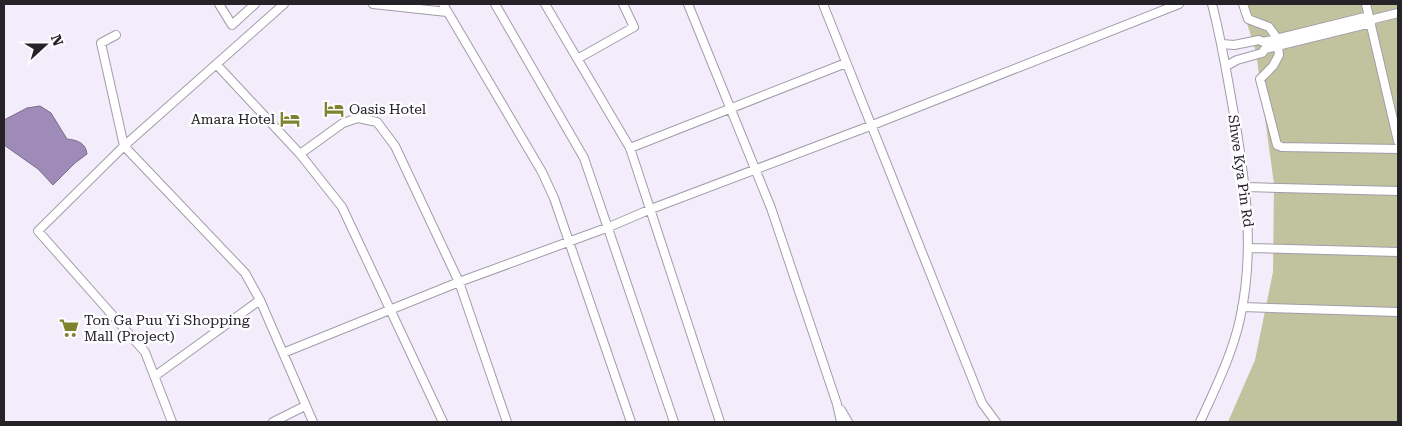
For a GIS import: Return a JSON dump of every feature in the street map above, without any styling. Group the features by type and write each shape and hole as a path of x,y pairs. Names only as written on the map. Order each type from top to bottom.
{"street":[{"path":"219,4 232,25 255,4"},
{"path":"172,422 145,352 38,231 124,146 284,4"},
{"path":"374,4 447,12"},
{"path":"443,4 542,172 554,198 631,422"},
{"path":"495,4 552,98 584,158 610,227 674,422"},
{"path":"545,4 579,58 630,148 720,422"},
{"path":"579,58 634,27 623,4"},
{"path":"688,4 775,218 837,404 841,422"},
{"path":"823,4 870,126 982,403 996,422"},
{"path":"283,354 459,282 610,227 651,209 870,126 1179,4"},
{"name":"Shwe Kya Pin Rd","path":"1200,422 1232,346 1242,307 1249,248 1246,187 1222,44 1212,4"},
{"path":"1243,4 1248,18 1265,24 1278,42 1276,61 1260,79 1277,145 1282,147 1398,149"},
{"path":"1366,4 1398,141"},
{"path":"1226,66 1237,60 1262,53 1265,48 1278,42 1398,13"},
{"path":"116,35 101,43 124,146 246,273 260,300 313,422"},
{"path":"1222,44 1234,45 1260,40 1263,42 1278,42"},
{"path":"630,148 846,63"},
{"path":"217,64 300,154 342,207 443,422"},
{"path":"300,154 343,123 358,118 377,122 395,146 459,282 507,422"},
{"path":"1246,187 1398,191"},
{"path":"1249,248 1398,252"},
{"path":"155,376 260,300"},
{"path":"1242,307 1398,312"},
{"path":"837,404 848,422"},
{"path":"272,422 305,406"}],"green space":[{"path":"1241,4 1398,4 1398,422 1228,422 1255,360 1273,272 1274,184 1256,52"}],"shaded area":[{"path":"40,106 51,113 67,139 80,143 85,147 87,154 53,185 38,169 4,145 4,120 27,108"}],"place":[{"name":"Oasis Hotel","path":"334,109"},
{"name":"Amara Hotel","path":"290,119"},
{"name":"Ton Ga Puu Yi Shopping Mall (Project)","path":"69,328"}]}
